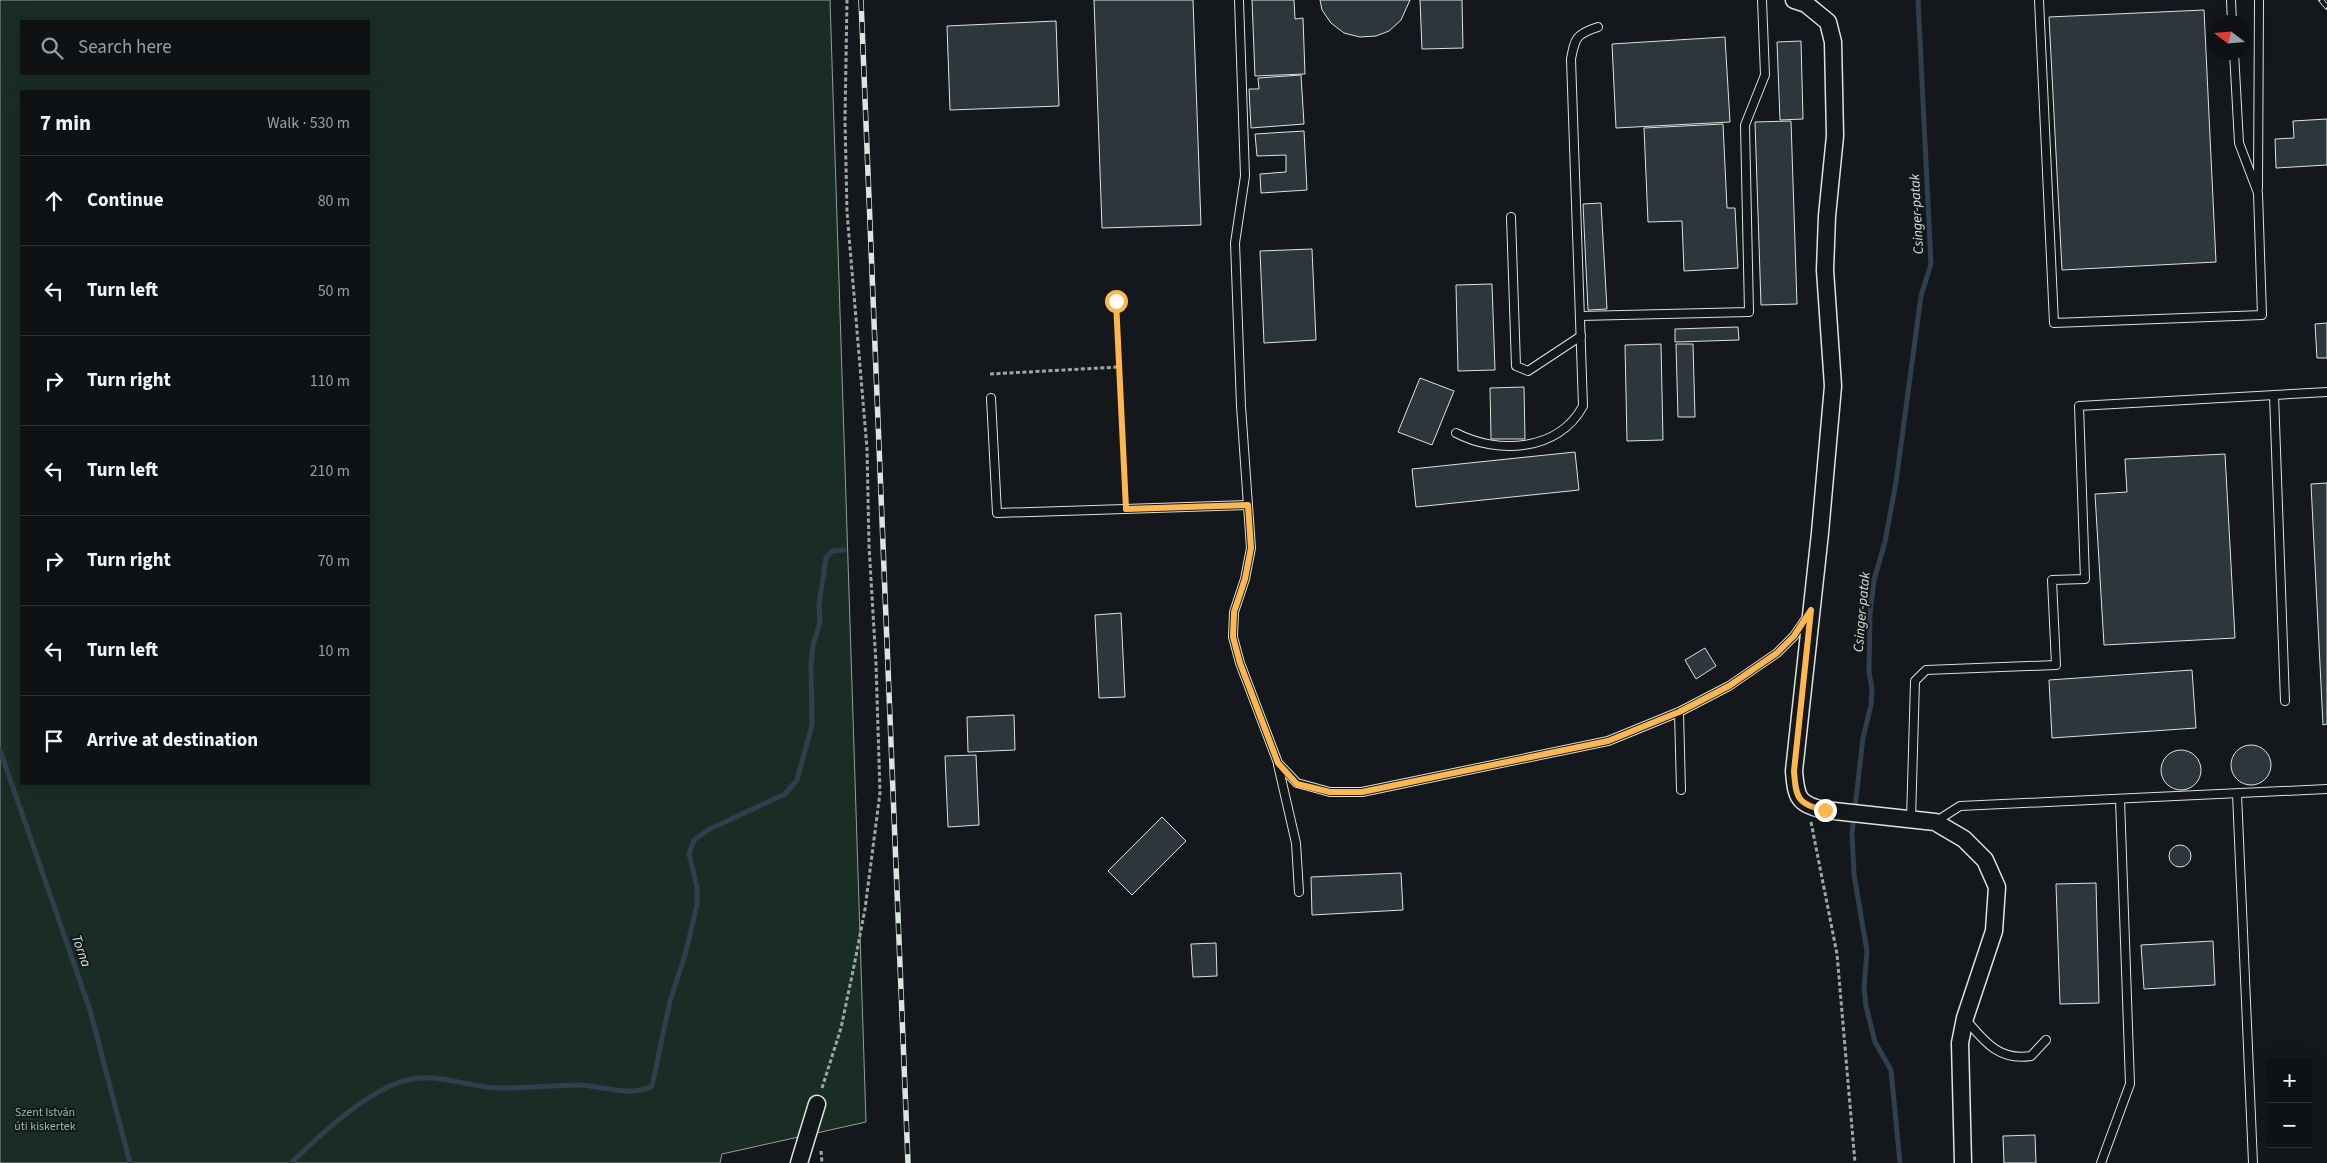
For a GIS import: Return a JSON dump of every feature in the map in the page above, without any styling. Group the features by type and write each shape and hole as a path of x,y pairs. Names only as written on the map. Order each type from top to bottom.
{"street":[{"path":"1794,0 1806,4 1828,22 1834,42 1834,136 1826,216 1825,270 1833,386 1794,771 1796,794 1808,807 1935,822 1964,838 1986,860 1997,887 1994,931 1965,1018 1960,1043 1959,1066 1963,1163"},
{"path":"799,1163 817,1104"}],"lane":[{"path":"1239,0 1245,176 1235,243 1241,406 1251,548 1245,579 1234,612 1233,637 1240,663 1278,763 1296,843 1299,892"},
{"path":"1580,316 1750,312 1745,125 1765,75 1762,0"},
{"path":"2039,0 2054,323 2262,315 2258,193 2259,0"},
{"path":"2231,0 2232,15"},
{"path":"1456,433 1468,439 1494,446 1520,446 1543,440 1564,431 1576,419 1583,406 1571,60 1574,42 1582,32 1598,27"},
{"path":"2234,60 2239,143 2258,193"},
{"path":"1511,217 1516,366 1528,371 1581,336"},
{"path":"1911,820 1915,681 1926,670 2056,665 2052,580 2085,578 2079,406 2327,392"},
{"path":"2274,395 2285,701"},
{"path":"991,398 997,513 1248,505"},
{"path":"1278,763 1297,784 1330,792 1362,792 1608,741 1679,712 1729,686 1777,653 1794,636 1811,610"},
{"path":"1679,712 1681,790"},
{"path":"1935,822 1960,806 2327,789"},
{"path":"2237,794 2253,1163"},
{"path":"2101,1163 2130,1084 2120,799"},
{"path":"1965,1018 1987,1044 2010,1057 2031,1056 2046,1040"}],"path":[{"path":"817,1104 841,1028 864,909 880,792 876,664 869,545 867,449 847,212 844,120 846,0"},
{"path":"1116,301 1126,509"},
{"path":"990,374 1119,367"},
{"path":"1808,807 1836,954 1855,1163"}],"green space":[{"name":"Szent István úti kiskertek","path":"0,0 830,0 866,1122 722,1154 720,1163 0,1163"}],"building":[{"path":"1094,0 1193,0 1201,225 1102,228"},
{"path":"1252,0 1294,0 1295,19 1303,18 1305,74 1255,76"},
{"path":"1320,0 1410,0 1401,20 1389,31 1376,36 1360,37 1344,33 1331,23 1322,10"},
{"path":"1420,0 1462,0 1463,48 1422,49"},
{"path":"2204,10 2216,262 2062,270 2049,17"},
{"path":"1056,21 1059,106 950,110 947,26"},
{"path":"1725,37 1730,122 1616,128 1612,44"},
{"path":"1801,41 1803,119 1780,120 1777,42"},
{"path":"1301,75 1304,124 1251,128 1249,89 1259,89 1258,78"},
{"path":"2327,119 2327,165 2276,168 2275,139 2294,138 2293,121"},
{"path":"1791,121 1797,304 1761,305 1755,122"},
{"path":"1723,124 1727,208 1735,208 1738,268 1684,271 1682,221 1648,222 1644,128"},
{"path":"1304,131 1307,190 1261,193 1260,174 1286,172 1286,155 1257,156 1255,134"},
{"path":"1601,203 1607,309 1588,310 1583,204"},
{"path":"1312,249 1316,340 1264,343 1260,251"},
{"path":"1492,284 1495,370 1458,371 1456,285"},
{"path":"2327,323 2327,358 2317,358 2315,324"},
{"path":"1738,327 1739,340 1675,342 1675,329"},
{"path":"1661,344 1663,440 1627,441 1625,345"},
{"path":"1676,344 1693,344 1695,417 1678,417"},
{"path":"1420,378 1454,391 1432,445 1398,432"},
{"path":"1524,387 1525,439 1491,439 1490,388"},
{"path":"1575,452 1579,490 1416,507 1412,469"},
{"path":"2225,454 2235,638 2104,645 2095,494 2127,492 2125,459"},
{"path":"2327,483 2327,724 2323,725 2311,484"},
{"path":"1121,613 1125,697 1099,698 1095,615"},
{"path":"1705,648 1716,666 1696,679 1685,660"},
{"path":"2192,670 2196,728 2052,738 2049,680"},
{"path":"1014,715 1015,750 968,752 967,717"},
{"path":"2255,745 2262,748 2268,754 2271,765 2270,773 2262,782 2255,785 2247,785 2240,782 2232,773 2231,761 2234,754 2243,746"},
{"path":"2177,750 2185,750 2192,753 2198,759 2201,770 2198,781 2192,787 2185,790 2177,790 2170,787 2164,781 2161,774 2161,766 2164,759 2170,753"},
{"path":"976,755 979,825 948,827 945,756"},
{"path":"1162,817 1186,841 1132,895 1108,871"},
{"path":"2176,845 2184,845 2191,852 2191,860 2184,867 2176,867 2169,860 2169,852"},
{"path":"1401,873 1403,910 1312,915 1311,877"},
{"path":"2096,883 2099,1003 2060,1004 2056,884"},
{"path":"2213,941 2215,985 2144,989 2141,945"},
{"path":"1216,943 1217,976 1193,977 1191,944"},
{"path":"2035,1135 2036,1163 2004,1163 2003,1136"}],"waterway":[{"name":"Csinger-patak","path":"1900,1163 1891,1070 1875,1042 1866,1006 1864,987 1867,951 1854,875 1852,833 1863,738 1871,705 1872,689 1869,672 1870,613 1874,580 1885,542 1896,482 1921,296 1931,264 1918,0"},
{"path":"291,1163 350,1111 385,1088 402,1081 429,1078 498,1088 578,1085 625,1091 634,1091 652,1086 670,1001 685,955 697,905 697,887 689,854 694,840 708,830 785,794 797,780 812,725 811,665 813,645 820,623 819,605 826,558 832,551 844,550"},
{"name":"Torna","path":"0,750 90,1010 130,1163"}],"railway":[{"path":"861,0 908,1163"},
{"path":"2321,0 2327,7"}],"route":[{"path":"1116,301 1126,509 1248,505 1251,548 1245,579 1234,612 1233,637 1240,663 1278,763 1297,784 1330,792 1362,792 1608,741 1679,712 1729,686 1777,653 1794,636 1811,610 1794,771 1796,794 1808,807 1825,810"}]}
